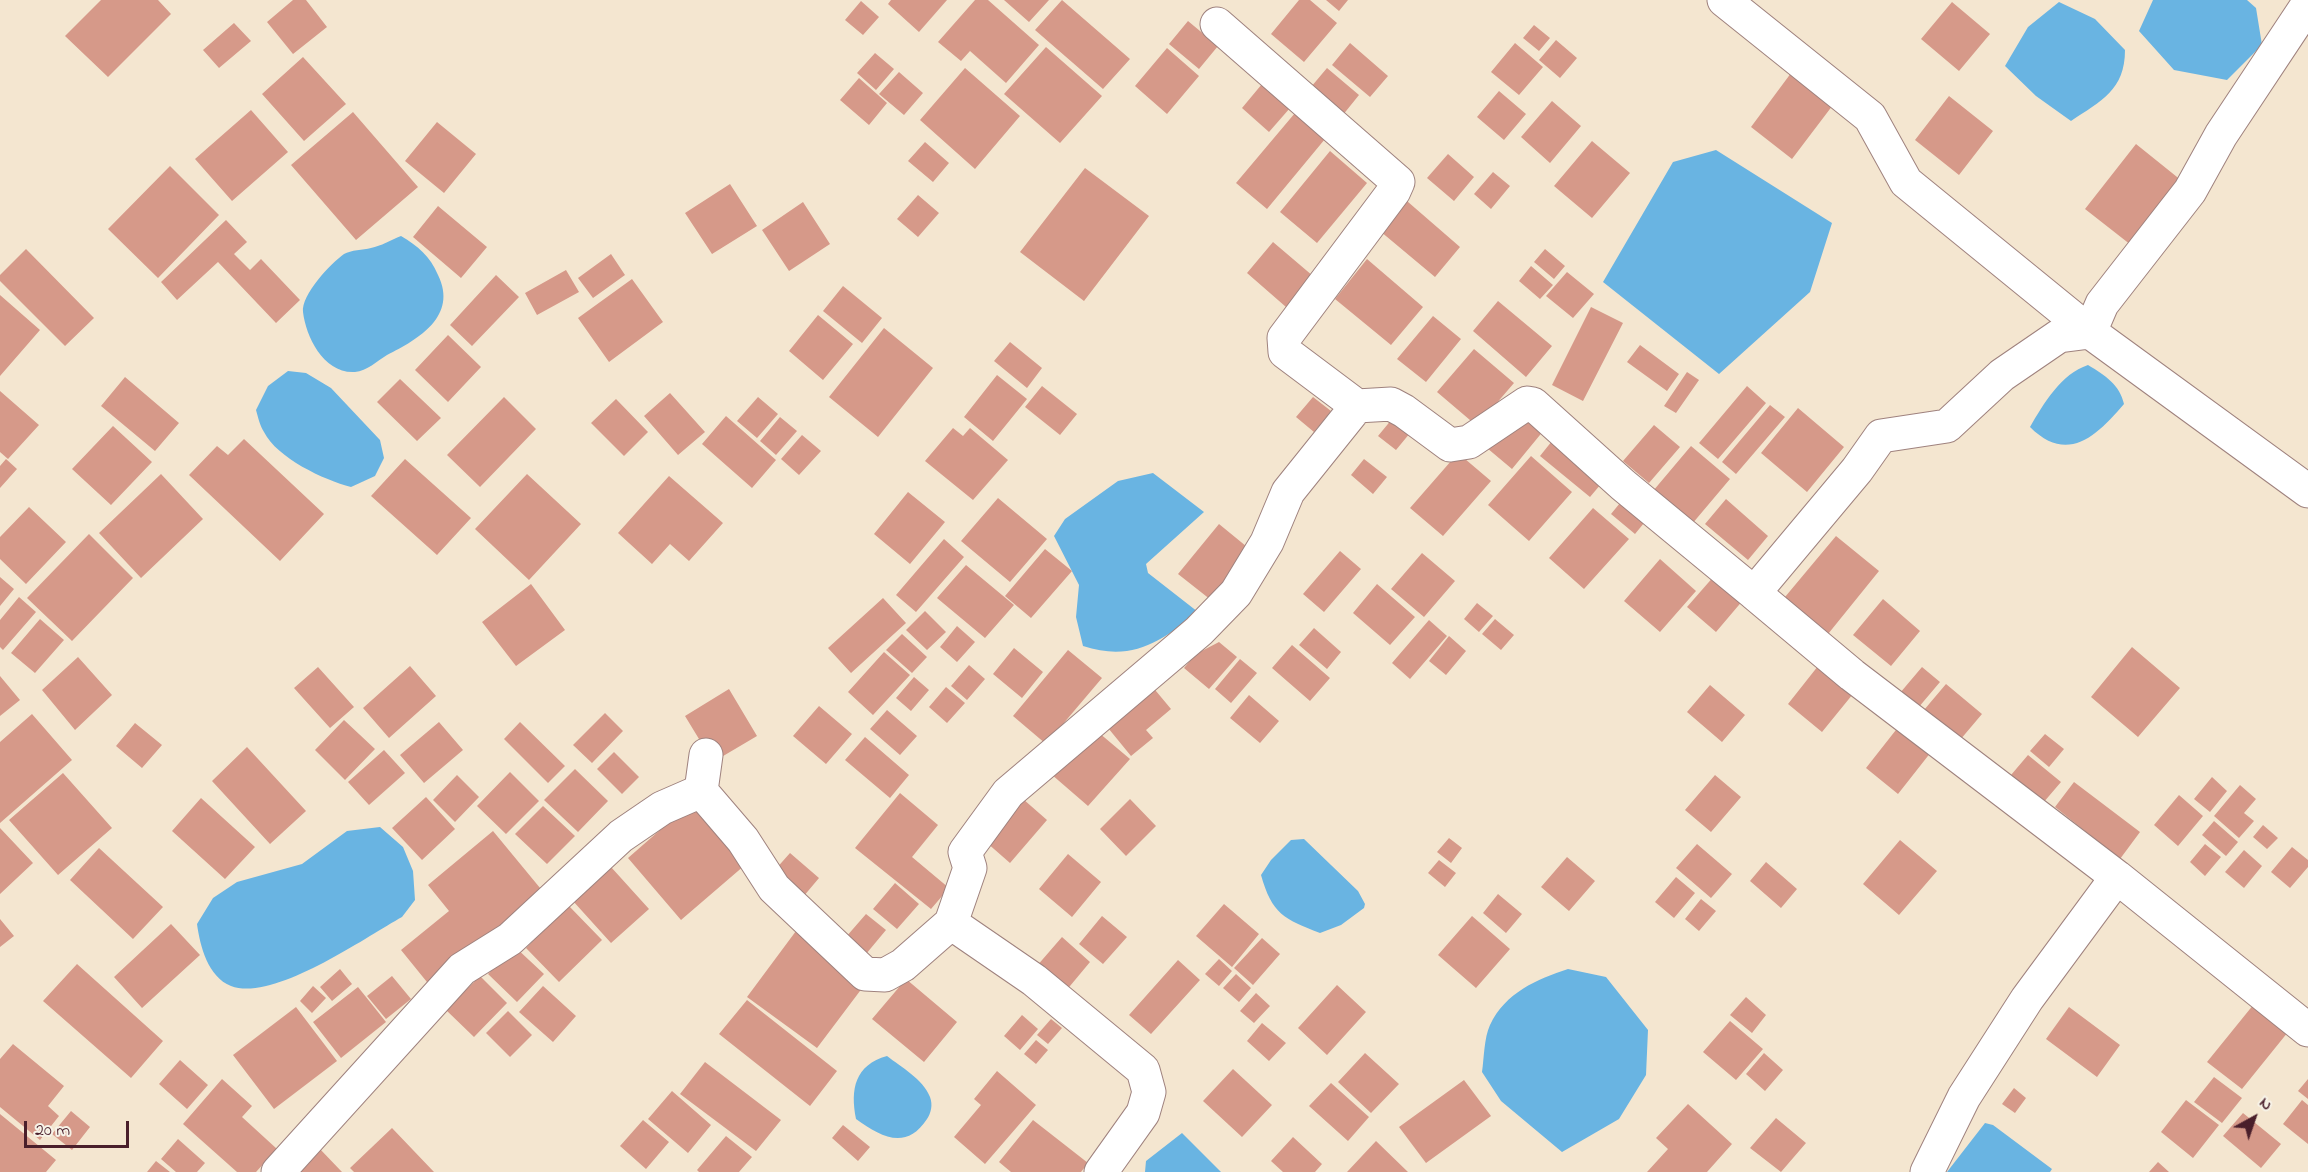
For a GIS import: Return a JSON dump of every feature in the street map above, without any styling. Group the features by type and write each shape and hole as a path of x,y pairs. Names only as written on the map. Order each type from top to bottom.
{"street":[{"path":"1724,0 1870,117 1906,183 2090,332 2308,491"},
{"path":"2090,332 2102,304 2190,191 2222,135 2308,4"},
{"path":"1217,24 1398,182 1395,191 1284,338 1285,352 1357,406 1391,404 1450,445 1469,442 1527,403 1533,404 1623,485 1852,675 2117,877 2308,1030"},
{"path":"1754,592 1857,470 1881,436 1947,426 2002,375 2059,336 2090,332"},
{"path":"700,791 743,840 774,888 866,974 885,975 903,965 951,923 970,868 965,852 1008,793 1199,631 1236,593 1267,542 1288,492 1357,406"},
{"path":"700,791 706,755"},
{"path":"278,1172 462,969 510,939 621,836 662,808 700,791"},
{"path":"1927,1172 1964,1097 2027,999 2117,877"},
{"path":"951,923 1034,980 1143,1070 1149,1092 1143,1113 1101,1172"}],"water":[{"path":"2153,0 2247,0 2256,8 2262,45 2227,80 2174,70 2139,31"},
{"path":"2059,2 2095,19 2125,50 2124,64 2116,85 2101,100 2071,121 2036,96 2005,66 2028,27"},
{"path":"1716,150 1832,223 1810,292 1719,374 1603,282 1673,162"},
{"path":"401,236 423,252 435,268 443,290 443,303 439,314 432,324 411,342 368,368 355,372 334,367 318,352 308,332 303,312 307,297 325,272 344,254 375,247"},
{"path":"2088,365 2115,386 2124,404 2103,427 2080,442 2069,445 2056,444 2044,438 2030,427 2035,418 2061,382 2078,369"},
{"path":"288,371 306,373 331,388 380,440 384,458 375,476 351,487 340,484 302,467 270,442 261,427 256,410 268,386"},
{"path":"1153,473 1204,512 1146,564 1148,573 1198,612 1171,632 1145,646 1116,652 1083,646 1076,617 1079,585 1054,536 1065,519 1118,481"},
{"path":"380,827 403,847 413,871 415,900 402,917 318,965 271,985 249,988 231,986 216,976 206,960 197,924 213,898 237,882 302,864 347,831"},
{"path":"1304,839 1358,891 1365,904 1364,908 1341,925 1320,933 1297,924 1281,913 1270,899 1261,875 1271,860 1291,840"},
{"path":"1568,969 1606,977 1648,1030 1646,1075 1619,1119 1562,1152 1501,1101 1482,1072 1488,1030 1504,1004 1523,989 1545,977"},
{"path":"887,1056 917,1079 931,1100 930,1114 927,1119 919,1129 902,1138 884,1135 856,1119 854,1098 857,1080 868,1065"},
{"path":"1985,1123 1993,1125 2052,1169 2050,1172 1947,1172"},
{"path":"1182,1133 1221,1172 1145,1172 1146,1161"}],"building":[{"path":"101,0 158,0 171,14 108,77 65,36"},
{"path":"293,0 306,0 327,27 293,54 267,22"},
{"path":"891,0 947,0 919,32 888,4"},
{"path":"975,0 988,0 1039,45 1006,83 970,51 961,61 938,42"},
{"path":"1004,0 1049,0 1029,22"},
{"path":"1062,0 1130,59 1103,89 1035,30"},
{"path":"1299,0 1310,0 1337,23 1304,62 1271,34"},
{"path":"1326,0 1348,0 1339,11"},
{"path":"861,1 879,17 863,35 845,20"},
{"path":"1952,2 1990,34 1959,71 1921,39"},
{"path":"1188,21 1218,46 1199,69 1169,44"},
{"path":"234,23 251,41 219,68 203,50"},
{"path":"1534,25 1550,38 1539,51 1523,38"},
{"path":"1556,40 1577,58 1560,78 1539,60"},
{"path":"1350,43 1388,76 1370,97 1332,65"},
{"path":"1515,43 1543,67 1519,95 1491,72"},
{"path":"1046,47 1102,96 1060,143 1004,94"},
{"path":"1167,48 1199,76 1167,114 1135,86"},
{"path":"875,53 894,69 876,90 857,73"},
{"path":"303,57 346,104 304,141 262,94"},
{"path":"1797,65 1839,97 1792,159 1751,127"},
{"path":"965,68 1020,116 975,169 920,120"},
{"path":"1327,68 1359,95 1338,121 1306,93"},
{"path":"899,72 923,93 904,115 879,94"},
{"path":"859,78 887,103 869,125 840,100"},
{"path":"1262,84 1290,108 1269,132 1242,108"},
{"path":"1499,91 1526,114 1504,140 1477,117"},
{"path":"1949,96 1993,131 1959,175 1915,140"},
{"path":"1552,101 1581,126 1550,163 1521,137"},
{"path":"251,110 288,152 232,201 195,159"},
{"path":"353,112 418,187 356,240 291,165"},
{"path":"1295,113 1325,139 1267,209 1236,183"},
{"path":"437,122 476,154 444,193 405,161"},
{"path":"1592,141 1630,173 1592,218 1554,186"},
{"path":"925,142 949,163 933,182 908,161"},
{"path":"2136,144 2182,181 2131,245 2085,209"},
{"path":"1330,151 1367,183 1317,243 1280,212"},
{"path":"1448,154 1474,177 1454,201 1427,178"},
{"path":"170,166 219,215 158,278 108,229"},
{"path":"1085,168 1149,216 1084,301 1020,252"},
{"path":"1493,172 1510,186 1491,209 1474,194"},
{"path":"730,184 757,226 712,254 685,213"},
{"path":"918,195 939,213 918,237 897,219"},
{"path":"1400,195 1460,247 1435,277 1374,226"},
{"path":"803,202 830,244 789,271 762,230"},
{"path":"438,206 487,247 461,278 413,237"},
{"path":"226,220 247,242 234,254 250,270 261,259 300,300 276,323 218,262 177,300 161,282"},
{"path":"1273,242 1313,276 1286,307 1247,273"},
{"path":"26,249 94,318 65,346 0,281 0,275"},
{"path":"1545,249 1565,266 1554,279 1534,262"},
{"path":"611,254 625,275 593,298 578,278"},
{"path":"1367,259 1423,307 1391,345 1335,299"},
{"path":"1531,266 1553,285 1540,299 1519,281"},
{"path":"566,270 579,292 537,315 525,293"},
{"path":"1567,272 1594,294 1573,318 1546,296"},
{"path":"496,275 519,297 472,346 450,325"},
{"path":"632,279 663,322 609,362 578,318"},
{"path":"843,286 882,318 862,343 823,311"},
{"path":"0,295 40,330 0,376"},
{"path":"1498,301 1552,346 1526,377 1473,331"},
{"path":"1591,307 1623,323 1583,401 1552,385"},
{"path":"818,315 853,344 823,380 789,351"},
{"path":"1433,316 1461,339 1426,382 1397,359"},
{"path":"884,328 933,368 878,437 829,397"},
{"path":"448,335 481,367 448,402 415,370"},
{"path":"1010,342 1042,368 1027,388 994,361"},
{"path":"1640,345 1679,374 1667,391 1627,362"},
{"path":"1474,349 1514,383 1477,426 1437,392"},
{"path":"1687,372 1699,380 1676,413 1664,406"},
{"path":"997,375 1027,399 993,441 964,417"},
{"path":"125,377 179,423 155,451 101,406"},
{"path":"400,379 441,418 417,441 377,402"},
{"path":"1042,386 1077,414 1060,435 1025,407"},
{"path":"1747,386 1766,403 1718,459 1699,443"},
{"path":"0,391 39,425 8,459 0,452"},
{"path":"670,393 705,432 678,455 644,416"},
{"path":"504,397 536,429 480,487 447,455"},
{"path":"758,397 778,414 757,438 737,421"},
{"path":"1313,397 1331,411 1314,432 1296,417"},
{"path":"616,399 648,432 624,456 591,423"},
{"path":"1770,405 1785,417 1736,474 1722,462"},
{"path":"1798,408 1844,447 1807,492 1761,453"},
{"path":"1530,410 1549,424 1512,469 1487,448"},
{"path":"1397,413 1415,427 1396,450 1378,436"},
{"path":"726,416 776,460 752,488 702,444"},
{"path":"780,417 797,431 776,455 760,441"},
{"path":"1654,425 1680,447 1649,483 1623,461"},
{"path":"113,426 152,462 111,505 72,469"},
{"path":"953,428 963,436 970,428 1008,460 973,500 925,461"},
{"path":"802,435 821,451 799,475 781,459"},
{"path":"1556,436 1606,478 1590,497 1540,456"},
{"path":"244,439 324,514 280,561 189,475 217,446 228,455"},
{"path":"1691,446 1730,479 1692,524 1653,491"},
{"path":"1458,453 1491,481 1443,536 1410,508"},
{"path":"1531,456 1572,492 1529,541 1488,505"},
{"path":"6,459 17,469 0,488 0,466"},
{"path":"405,459 471,518 437,555 371,496"},
{"path":"1364,459 1387,477 1373,494 1351,475"},
{"path":"161,474 203,519 141,578 99,533"},
{"path":"527,474 581,524 529,580 475,529"},
{"path":"669,476 723,523 689,561 670,544 652,564 618,533"},
{"path":"908,492 945,522 910,564 874,534"},
{"path":"998,498 1047,539 1010,582 961,541"},
{"path":"1726,499 1768,536 1748,560 1705,524"},
{"path":"1620,503 1644,523 1635,534 1611,514"},
{"path":"29,507 66,542 26,584 0,559 0,537"},
{"path":"1593,508 1629,539 1584,589 1549,558"},
{"path":"1219,524 1252,551 1211,600 1178,574"},
{"path":"89,534 133,578 72,641 27,598"},
{"path":"1836,536 1879,571 1824,639 1780,603"},
{"path":"944,539 964,557 916,612 896,595"},
{"path":"1045,549 1072,571 1031,618 1005,596"},
{"path":"1340,551 1361,569 1324,612 1303,594"},
{"path":"1422,553 1455,581 1424,617 1391,589"},
{"path":"1660,559 1696,591 1660,632 1624,601"},
{"path":"966,565 1014,605 985,638 937,598"},
{"path":"1715,575 1744,599 1716,632 1687,607"},
{"path":"0,577 14,589 0,606"},
{"path":"531,584 565,630 516,666 482,622"},
{"path":"1377,584 1415,617 1390,645 1353,613"},
{"path":"19,597 36,612 3,650 0,647 0,620"},
{"path":"883,598 906,623 851,673 828,648"},
{"path":"1883,599 1920,631 1891,666 1853,635"},
{"path":"1477,603 1493,616 1479,632 1464,619"},
{"path":"925,611 946,632 927,650 906,630"},
{"path":"40,619 64,640 35,673 11,653"},
{"path":"1495,619 1514,635 1501,650 1482,634"},
{"path":"1429,620 1447,636 1410,679 1392,663"},
{"path":"957,626 975,642 957,662 940,647"},
{"path":"1314,628 1341,652 1327,669 1299,645"},
{"path":"902,634 927,657 912,673 886,650"},
{"path":"1449,636 1466,651 1446,675 1429,661"},
{"path":"1219,642 1237,657 1209,689 1184,668 1196,654"},
{"path":"1292,645 1330,678 1310,701 1272,668"},
{"path":"2132,647 2180,688 2138,737 2091,697"},
{"path":"1014,648 1043,672 1022,698 993,674"},
{"path":"1068,650 1102,678 1046,744 1013,716"},
{"path":"884,652 910,675 873,715 848,692"},
{"path":"78,657 112,695 75,730 42,690"},
{"path":"1240,659 1257,673 1231,703 1215,689"},
{"path":"1822,661 1857,689 1822,732 1788,704"},
{"path":"969,665 985,679 967,700 951,686"},
{"path":"410,666 436,696 389,738 363,708"},
{"path":"318,667 354,707 330,728 294,688"},
{"path":"1922,667 1940,682 1918,708 1900,693"},
{"path":"0,676 20,700 0,716"},
{"path":"914,677 929,690 911,711 896,698"},
{"path":"1946,684 1982,714 1960,740 1924,710"},
{"path":"1151,685 1171,709 1146,730 1153,738 1131,756 1104,723"},
{"path":"1710,685 1745,715 1722,742 1687,712"},
{"path":"946,687 965,703 947,723 929,707"},
{"path":"729,689 757,736 713,762 685,716"},
{"path":"1249,695 1279,721 1260,743 1230,718"},
{"path":"819,706 852,734 826,764 793,736"},
{"path":"887,710 917,736 900,755 870,729"},
{"path":"605,713 623,731 592,763 573,745"},
{"path":"32,714 72,760 0,823 0,742"},
{"path":"344,720 375,749 345,780 315,750"},
{"path":"1903,721 1935,747 1898,794 1866,768"},
{"path":"439,722 463,750 424,783 400,755"},
{"path":"520,722 565,766 548,783 504,739"},
{"path":"135,723 162,745 142,768 116,746"},
{"path":"1092,727 1130,759 1088,806 1051,774"},
{"path":"2045,734 2064,749 2049,767 2030,751"},
{"path":"865,737 909,775 890,798 845,760"},
{"path":"247,747 306,811 270,844 212,781"},
{"path":"384,750 405,773 369,805 348,782"},
{"path":"614,752 639,777 622,794 597,769"},
{"path":"2028,755 2061,782 2043,803 2011,775"},
{"path":"575,769 608,801 578,832 544,800"},
{"path":"510,772 539,801 506,834 477,806"},
{"path":"63,773 112,828 58,875 9,820"},
{"path":"457,775 479,797 455,822 433,800"},
{"path":"1715,775 1741,797 1711,832 1685,810"},
{"path":"2212,777 2227,791 2210,812 2194,799"},
{"path":"2074,782 2140,832 2120,859 2055,807"},
{"path":"2240,785 2256,799 2244,813 2254,821 2239,838 2214,816"},
{"path":"900,793 938,825 912,857 949,888 931,909 855,848"},
{"path":"2179,795 2203,816 2178,846 2154,825"},
{"path":"426,797 455,829 422,860 392,828"},
{"path":"201,798 255,847 225,879 172,831"},
{"path":"1023,799 1047,820 1010,863 986,842"},
{"path":"1130,799 1156,826 1126,856 1100,829"},
{"path":"691,803 745,865 681,920 628,858"},
{"path":"543,806 575,836 547,864 515,834"},
{"path":"2214,821 2238,842 2226,856 2202,835"},
{"path":"2263,825 2278,838 2267,849 2253,837"},
{"path":"0,828 33,863 0,894"},
{"path":"493,831 545,894 431,987 401,950 449,911 428,885"},
{"path":"1449,838 1462,848 1451,863 1437,852"},
{"path":"1900,840 1937,871 1899,915 1863,884"},
{"path":"1697,844 1732,874 1711,898 1676,868"},
{"path":"2205,844 2221,857 2205,876 2190,862"},
{"path":"2292,847 2308,860 2308,867 2290,888 2271,872"},
{"path":"99,848 163,907 133,939 70,880"},
{"path":"2244,850 2262,866 2244,888 2225,872"},
{"path":"790,853 819,878 803,897 774,871"},
{"path":"1068,854 1101,882 1072,917 1039,889"},
{"path":"1567,857 1595,881 1569,911 1541,887"},
{"path":"1439,860 1456,873 1445,887 1428,873"},
{"path":"1766,862 1797,889 1781,908 1750,881"},
{"path":"611,867 649,909 611,943 573,901"},
{"path":"1676,877 1695,893 1674,918 1655,902"},
{"path":"895,883 919,904 897,929 873,909"},
{"path":"1498,894 1522,914 1506,933 1483,913"},
{"path":"1701,899 1716,911 1699,931 1685,919"},
{"path":"1224,904 1259,934 1232,967 1196,936"},
{"path":"569,906 602,940 559,982 526,948"},
{"path":"866,914 886,930 866,954 846,937"},
{"path":"1102,916 1127,937 1103,964 1079,944"},
{"path":"1472,916 1510,949 1476,988 1438,955"},
{"path":"0,919 14,936 0,947"},
{"path":"171,924 200,955 142,1008 114,977"},
{"path":"796,931 866,983 817,1048 747,997"},
{"path":"1062,937 1090,962 1065,992 1036,967"},
{"path":"1262,938 1280,954 1253,985 1234,968"},
{"path":"514,946 544,974 517,1002 488,974"},
{"path":"1219,959 1232,971 1219,986 1205,974"},
{"path":"1178,960 1200,980 1151,1034 1129,1015"},
{"path":"77,964 163,1041 131,1078 43,1001"},
{"path":"340,969 352,984 332,1001 320,987"},
{"path":"1236,974 1251,988 1239,1002 1223,988"},
{"path":"392,976 411,999 386,1019 367,996"},
{"path":"480,976 507,1003 474,1037 446,1010"},
{"path":"906,979 957,1022 924,1062 872,1019"},
{"path":"1337,985 1366,1012 1327,1055 1298,1028"},
{"path":"313,986 326,998 312,1013 300,1001"},
{"path":"543,986 576,1016 553,1042 519,1012"},
{"path":"358,987 386,1022 341,1058 313,1022"},
{"path":"1256,993 1270,1006 1254,1023 1240,1011"},
{"path":"1746,997 1766,1015 1752,1033 1730,1015"},
{"path":"747,1000 837,1071 810,1106 719,1034"},
{"path":"2254,1004 2288,1032 2242,1089 2207,1062"},
{"path":"296,1007 337,1061 274,1109 233,1055"},
{"path":"2069,1007 2120,1045 2097,1077 2046,1039"},
{"path":"508,1011 532,1035 510,1057 486,1033"},
{"path":"1022,1015 1038,1029 1020,1050 1004,1036"},
{"path":"1051,1019 1062,1028 1048,1044 1037,1035"},
{"path":"1730,1021 1763,1049 1736,1080 1703,1052"},
{"path":"1262,1023 1286,1043 1269,1061 1247,1041"},
{"path":"1036,1040 1048,1050 1036,1064 1024,1054"},
{"path":"13,1044 64,1086 48,1106 59,1116 40,1140 0,1107 0,1059"},
{"path":"1365,1053 1399,1084 1371,1113 1338,1082"},
{"path":"1764,1053 1783,1070 1765,1091 1746,1074"},
{"path":"180,1060 208,1085 187,1109 159,1084"},
{"path":"705,1062 781,1120 756,1151 680,1094"},
{"path":"1233,1069 1272,1105 1242,1137 1203,1101"},
{"path":"997,1071 1036,1105 985,1164 954,1137 981,1105 974,1099"},
{"path":"2214,1077 2242,1098 2222,1123 2194,1102"},
{"path":"222,1079 252,1106 242,1117 277,1149 256,1172 237,1172 183,1124"},
{"path":"2308,1079 2308,1099 2298,1091"},
{"path":"1464,1080 1491,1116 1426,1163 1399,1127"},
{"path":"1331,1083 1369,1117 1348,1141 1309,1106"},
{"path":"2014,1088 2026,1098 2015,1113 2002,1104"},
{"path":"672,1091 711,1125 688,1153 648,1119"},
{"path":"2186,1100 2219,1125 2193,1158 2161,1132"},
{"path":"2302,1100 2308,1105 2308,1144 2283,1124"},
{"path":"1688,1104 1732,1144 1707,1172 1647,1172 1668,1149 1656,1138"},
{"path":"71,1111 90,1127 72,1150 52,1134"},
{"path":"2243,1113 2281,1144 2261,1168 2223,1136"},
{"path":"0,1114 56,1160 46,1172 0,1172"},
{"path":"1776,1118 1806,1143 1781,1172 1750,1148"},
{"path":"643,1120 669,1142 646,1169 620,1146"},
{"path":"1033,1120 1088,1163 1081,1172 1011,1172 999,1162"},
{"path":"843,1125 870,1147 858,1161 832,1138"},
{"path":"392,1128 434,1172 354,1172 350,1168"},
{"path":"726,1136 752,1157 739,1172 699,1172 697,1170"},
{"path":"1293,1137 1322,1164 1315,1172 1283,1172 1271,1161"},
{"path":"178,1139 205,1163 197,1172 176,1172 161,1159"},
{"path":"1376,1141 1408,1172 1347,1172"},
{"path":"319,1148 342,1172 293,1172"},
{"path":"156,1161 170,1172 147,1172"},
{"path":"2158,1162 2169,1172 2149,1172"}]}
